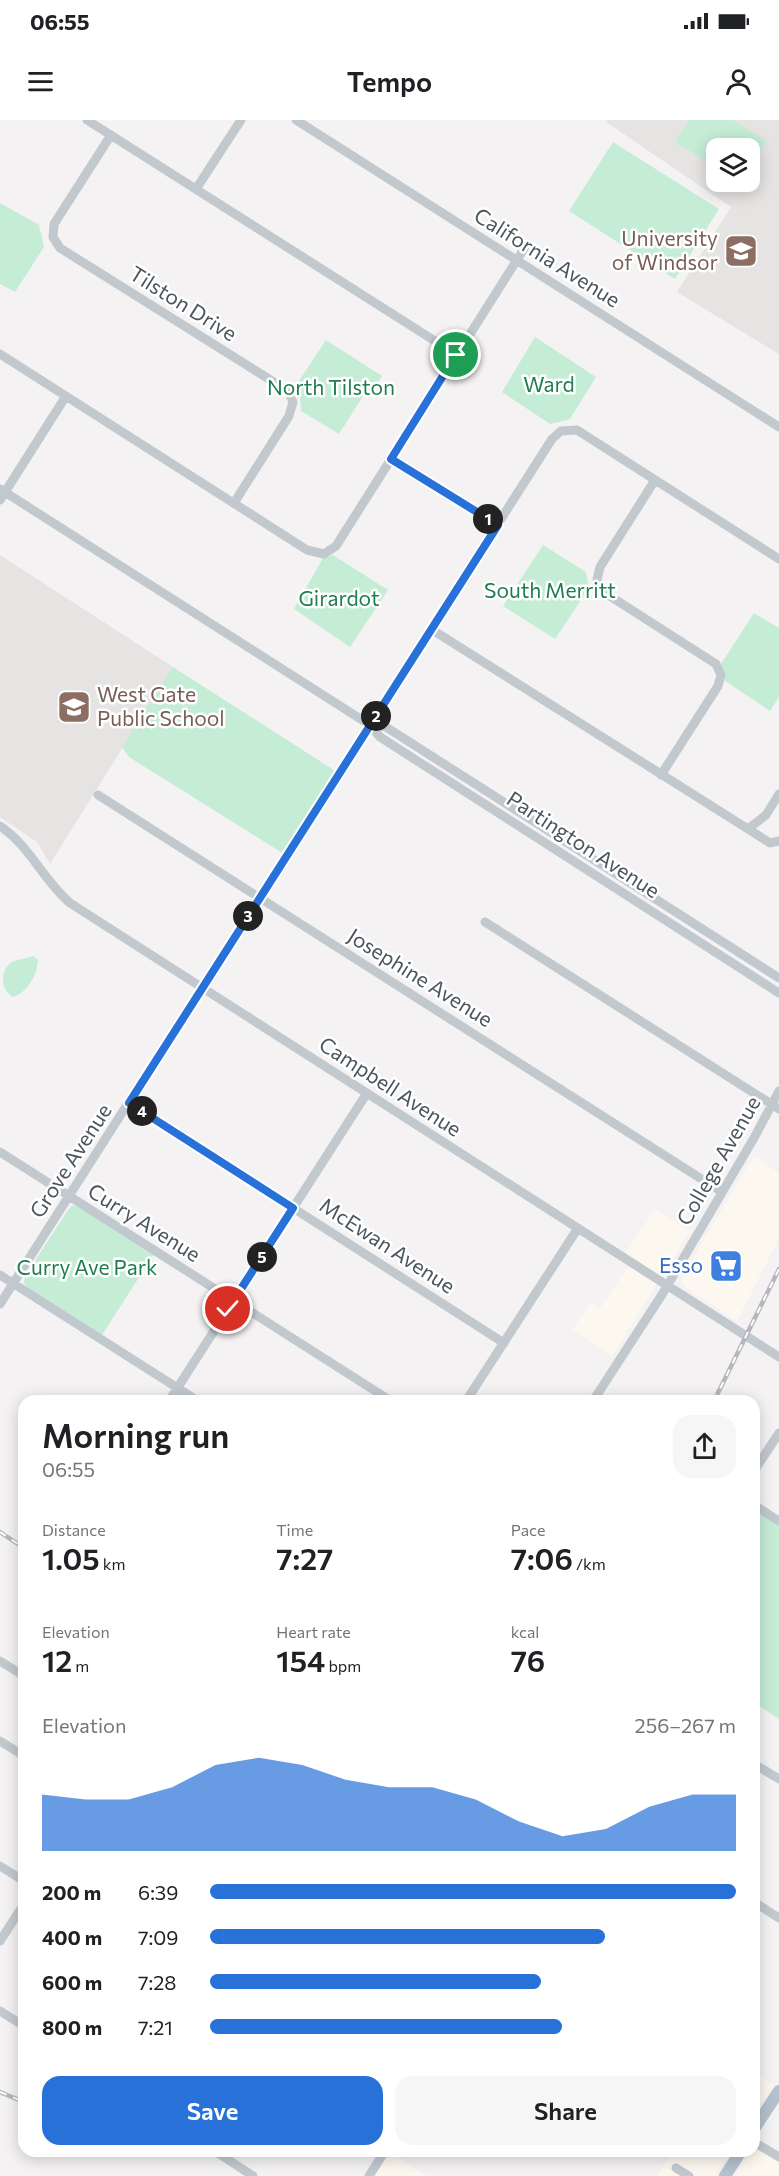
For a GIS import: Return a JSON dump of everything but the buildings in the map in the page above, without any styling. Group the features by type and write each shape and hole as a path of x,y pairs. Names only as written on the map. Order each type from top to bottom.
{"main road":[{"path":"760,2120 779,2091"},
{"path":"725,2176 737,2157"}],"street":[{"path":"87,120 456,355"},
{"path":"196,189 241,120"},
{"name":"California Avenue","path":"296,120 779,427"},
{"name":"Tilston Drive","path":"111,135 54,224 53,237 60,248 288,391 293,402 289,416 234,504"},
{"path":"0,354 307,550 324,554 336,546 527,244"},
{"path":"2,494 66,396"},
{"name":"Grove Avenue","path":"0,1304 552,439 561,431 577,430 655,480"},
{"path":"391,459 498,525"},
{"path":"661,775 718,686 721,675 716,664 602,591 597,580 600,567 655,480 779,559"},
{"name":"Partington Avenue","path":"2,494 370,725 380,737 779,993"},
{"path":"431,629 748,830 770,843 779,841"},
{"name":"Partington Avenue","path":"370,725 386,727 779,978"},
{"name":"Josephine Avenue","path":"98,795 723,1192"},
{"path":"748,830 766,815 778,798"},
{"name":"Campbell Avenue","path":"0,826 10,832 30,852 55,890 70,903 779,1357"},
{"path":"485,922 776,1107"},
{"name":"College Avenue","path":"597,1395 668,1285 776,1107 779,1091"},
{"path":"173,1395 367,1093"},
{"name":"McEwan Avenue","path":"129,1103 504,1343"},
{"name":"Curry Avenue","path":"0,1152 382,1395"},
{"path":"470,1395 578,1228"},
{"path":"0,1275 188,1395"},
{"path":"760,1462 779,1433"},
{"path":"760,1509 779,1521"},
{"path":"0,1661 18,1672"},
{"path":"0,1741 18,1752"},
{"path":"760,1768 779,1779"},
{"path":"0,1866 18,1877"},
{"path":"760,1906 779,1918"},
{"path":"0,1941 18,1913"},
{"path":"0,2011 18,2022"},
{"path":"760,2146 779,2157"},
{"path":"224,2157 253,2176"},
{"path":"369,2176 381,2157"},
{"path":"676,2168 689,2176"}],"shaded area":[{"name":"University of Windsor","path":"607,120 779,120 779,354 677,292 731,207 709,192 760,192 760,138 706,138 706,190 606,122"},
{"name":"West Gate Public School","path":"0,555 173,667 50,864 37,842 0,817"},
{"path":"754,1156 779,1173 779,1238 737,1321 685,1287 681,1280"},
{"path":"655,1209 690,1231 612,1356 572,1330 591,1302 600,1308 628,1267 620,1261"},
{"path":"760,2076 773,2085 760,2106"},
{"path":"760,2151 779,2162 779,2176 735,2176 747,2157 760,2157"},
{"path":"386,2157 397,2157 426,2176 374,2176"},
{"path":"669,2157 727,2157 715,2176 657,2176"}],"green space":[{"path":"689,120 733,120 767,141 760,152 760,138 706,138 706,161 675,142"},
{"path":"613,142 719,209 675,279 569,211"},
{"path":"0,203 39,225 44,247 15,292 0,284"},
{"name":"Ward","path":"535,337 596,377 570,419 550,424 502,392"},
{"name":"North Tilston","path":"326,340 382,376 370,396 365,393 339,434 301,411 300,398 295,387"},
{"name":"South Merritt","path":"543,545 586,572 589,588 555,639 503,606"},
{"name":"Girardot","path":"333,555 388,590 350,647 294,609 323,558"},
{"path":"754,613 779,628 779,697 770,711 725,681 721,664"},
{"path":"173,667 337,772 284,854 129,757 122,747"},
{"path":"33,956 38,960 34,977 23,991 13,997 4,985 4,971 10,963"},
{"name":"Curry Ave Park","path":"73,1205 80,1207 154,1254 102,1335 24,1283 25,1276"},
{"path":"760,1514 779,1526 779,1719 760,1706"}],"railway":[{"path":"717,1395 779,1269"},
{"path":"0,1532 18,1544"},
{"path":"0,2092 18,2100"}],"place":[{"name":"University of Windsor","path":"741,251"},
{"name":"West Gate Public School","path":"74,707"},
{"name":"Esso","path":"726,1266"}],"route":[{"path":"228,1309 293,1208 129,1103 498,525 391,459 456,355"}]}
